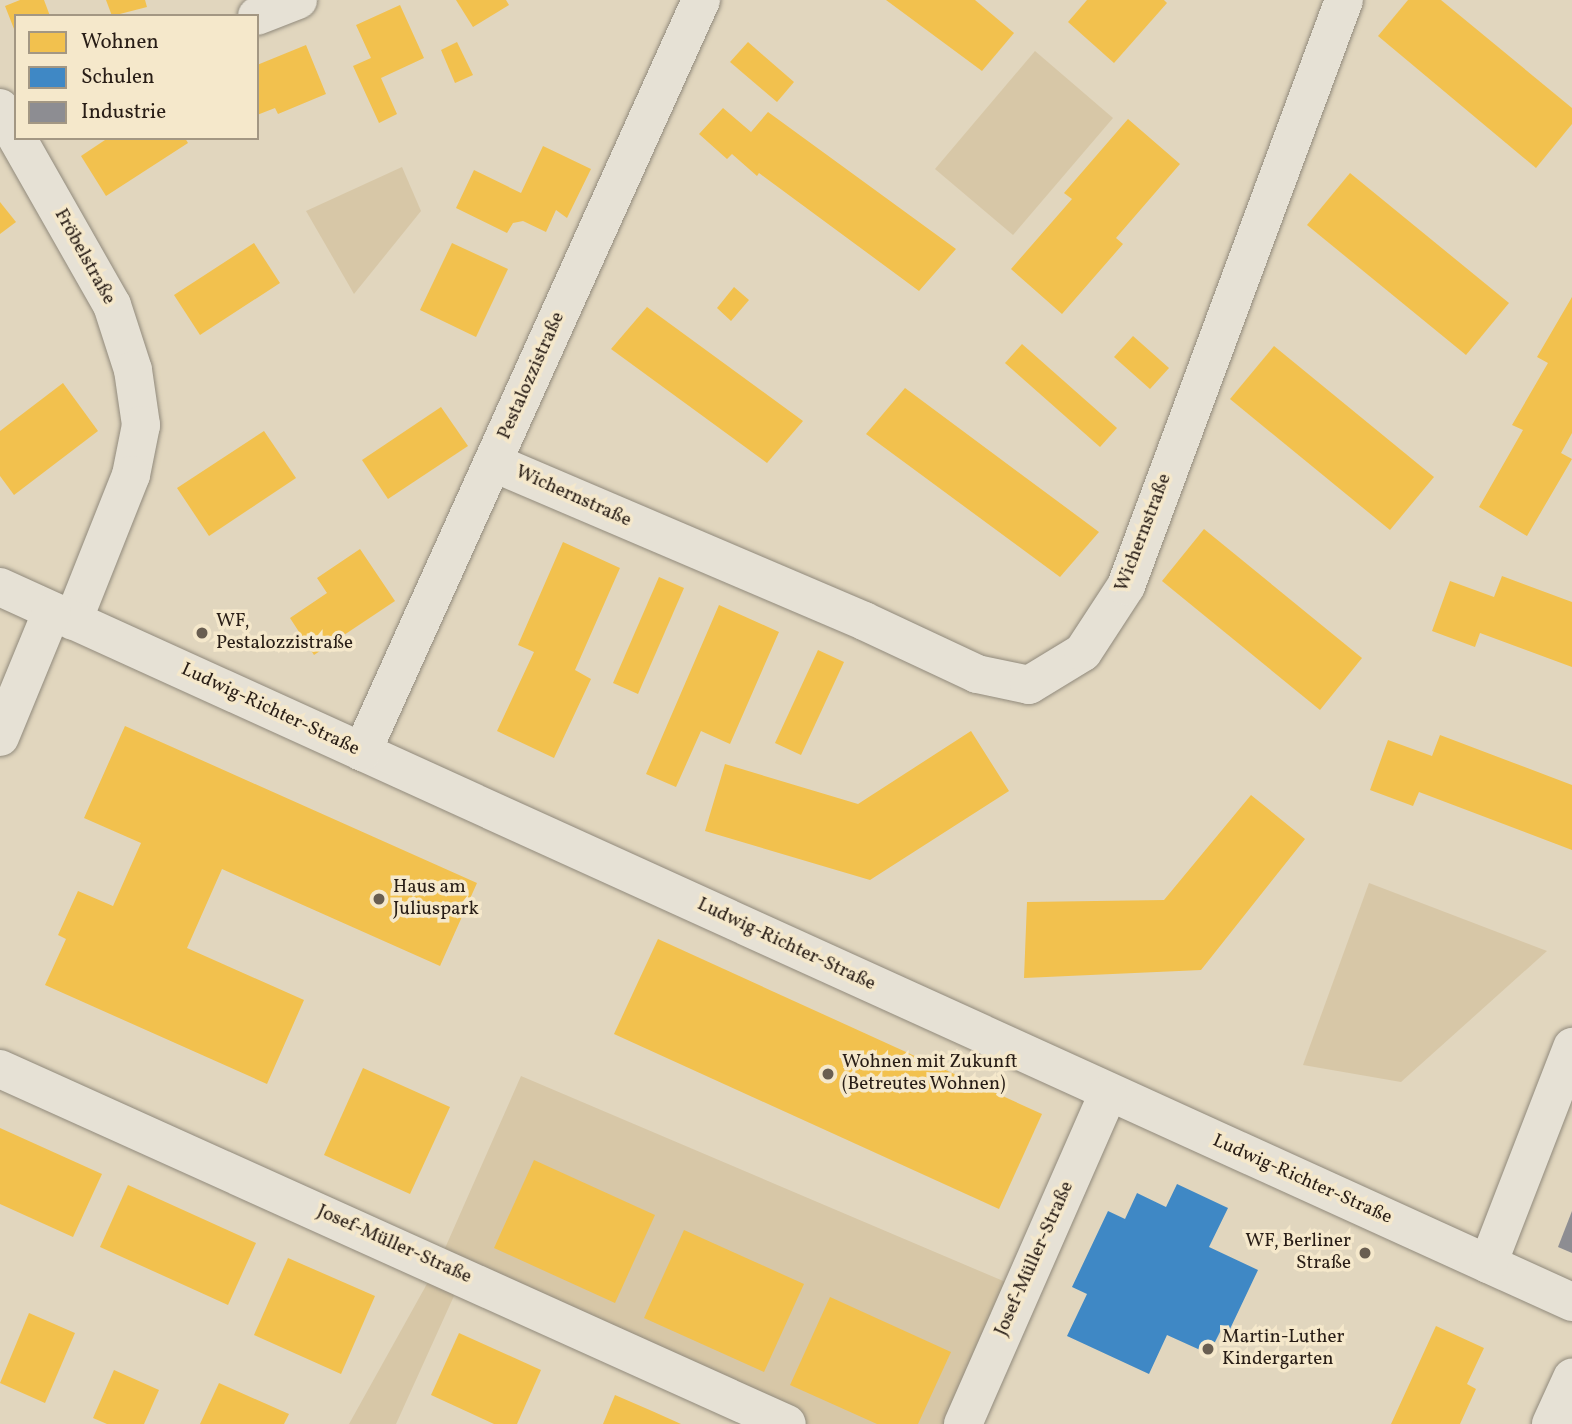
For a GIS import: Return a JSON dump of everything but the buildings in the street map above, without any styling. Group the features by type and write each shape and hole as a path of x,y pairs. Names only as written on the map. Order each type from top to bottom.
{"street":[{"path":"259,15 298,0"},
{"name":"Pestalozzistraße","path":"362,752 701,0"},
{"name":"Wichernstraße","path":"494,463 864,621 977,674 1029,685 1083,652 1126,586 1344,0"},
{"name":"Fröbelstraße","path":"0,107 14,133"},
{"name":"Fröbelstraße","path":"0,737 63,616 131,475 141,425 133,370 112,305 18,140"},
{"name":"Ludwig-Richter-Straße","path":"0,587 1572,1302"},
{"path":"1488,1264 1572,1047"},
{"name":"Josef-Müller-Straße","path":"0,1069 787,1424"},
{"name":"Josef-Müller-Straße","path":"963,1424 1108,1093"},
{"path":"1551,1424 1572,1378"}],"shaded area":[{"path":"1035,51 1113,118 1013,235 935,169"},
{"path":"402,167 421,211 354,294 306,211"},
{"path":"1369,883 1547,951 1401,1082 1303,1065"},
{"path":"521,1076 1022,1289 963,1424 787,1424 463,1276 396,1424 349,1424 438,1264"}],"place":[{"name":"WF, Pestalozzistraße","path":"202,633"},
{"name":"Haus am Juliuspark","path":"379,899"},
{"name":"Wohnen mit Zukunft (Betreutes Wohnen)","path":"828,1074"},
{"name":"WF, Berliner Straße","path":"1365,1253"},
{"name":"Martin-Luther Kindergarten","path":"1208,1349"}]}
